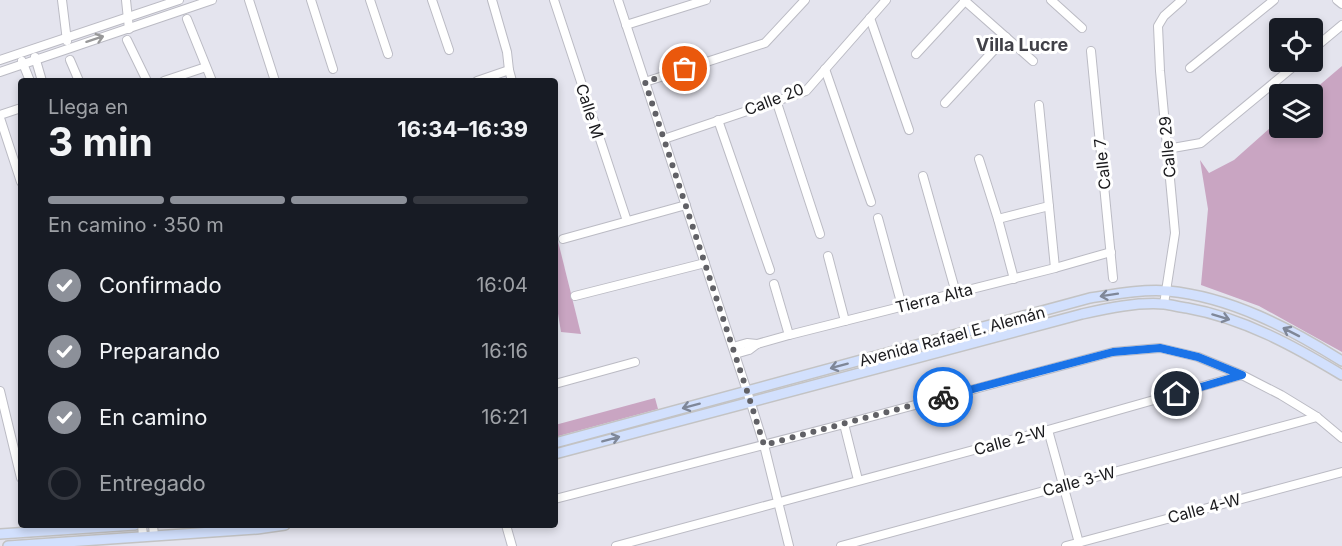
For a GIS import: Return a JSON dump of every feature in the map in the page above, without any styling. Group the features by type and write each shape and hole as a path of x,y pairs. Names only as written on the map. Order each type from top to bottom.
{"main road":[{"name":"Avenida Rafael E. Alemán","path":"558,441 1090,298 1133,292 1167,291 1207,298 1240,308 1292,332 1342,361"},
{"name":"Avenida Rafael E. Alemán","path":"558,453 1082,314 1132,305 1164,304 1204,311 1236,321 1286,344 1342,375"},
{"path":"0,534 32,528"},
{"path":"8,546 264,528"}],"street":[{"path":"62,0 69,48"},
{"path":"126,0 129,29"},
{"path":"0,60 179,0"},
{"path":"0,72 129,29 188,4 212,0"},
{"path":"249,0 274,78"},
{"path":"311,0 333,69"},
{"path":"370,0 388,54"},
{"path":"432,0 449,50"},
{"path":"492,0 507,52 511,78"},
{"name":"Calle M","path":"554,0 627,221"},
{"path":"618,0 764,445 789,546"},
{"path":"626,25 705,0"},
{"path":"645,82 765,43 804,0"},
{"name":"Calle 20","path":"664,139 806,91 886,0"},
{"path":"1051,0 1082,28"},
{"name":"Calle 29","path":"1164,304 1175,233 1158,26 1164,16 1182,0"},
{"path":"1190,68 1274,0"},
{"path":"1337,0 1342,4"},
{"path":"916,54 965,1 1033,61"},
{"path":"870,18 909,130"},
{"path":"187,19 211,78"},
{"path":"1323,41 1342,25"},
{"path":"945,103 1006,37"},
{"path":"127,40 146,78"},
{"path":"33,49 41,78"},
{"name":"Calle 7","path":"1091,51 1113,278"},
{"path":"20,54 29,78"},
{"path":"70,60 78,78"},
{"path":"173,78 206,67"},
{"path":"825,69 871,202"},
{"path":"485,78 508,70"},
{"path":"1167,149 1201,143 1287,72"},
{"path":"776,100 820,234"},
{"path":"1040,105 1055,268"},
{"path":"18,109 0,116 18,173"},
{"path":"718,120 770,270"},
{"path":"979,159 1014,279"},
{"path":"924,176 956,293"},
{"path":"563,239 686,205"},
{"path":"998,219 1049,206"},
{"path":"878,218 902,306"},
{"name":"Tierra Alta","path":"734,350 748,350 757,344 789,335 1014,279 1111,252"},
{"path":"828,256 845,321"},
{"path":"575,297 705,263"},
{"path":"774,284 789,335"},
{"path":"558,498 1113,352 1160,348 1198,357 1242,375 1317,417 1342,438"},
{"path":"558,383 635,362"},
{"name":"Calle 2-W","path":"616,546 646,542 778,502 1048,430 1242,375"},
{"path":"0,391 18,466"},
{"name":"Calle 3-W","path":"841,546 1317,417"},
{"path":"844,424 858,480"},
{"path":"1048,430 1079,543"},
{"name":"Calle 4-W","path":"1066,546 1342,471"},
{"path":"32,528 35,543"},
{"path":"142,528 143,536"},
{"path":"153,528 154,536"},
{"path":"507,528 512,546"}],"shaded area":[{"path":"1342,66 1342,352 1259,306 1201,285 1208,209 1200,160 1209,173 1234,160 1269,129 1269,138 1323,138 1323,84 1321,84"},
{"path":"558,241 581,334 561,332 558,314"},
{"path":"655,398 658,409 558,436 558,424"}],"way so far":[{"path":"685,69 645,82 764,445 943,397"}],"district":[{"name":"Villa Lucre","path":"1022,44"}],"route":[{"path":"943,397 1113,352 1160,348 1198,357 1242,375 1177,394"}]}
